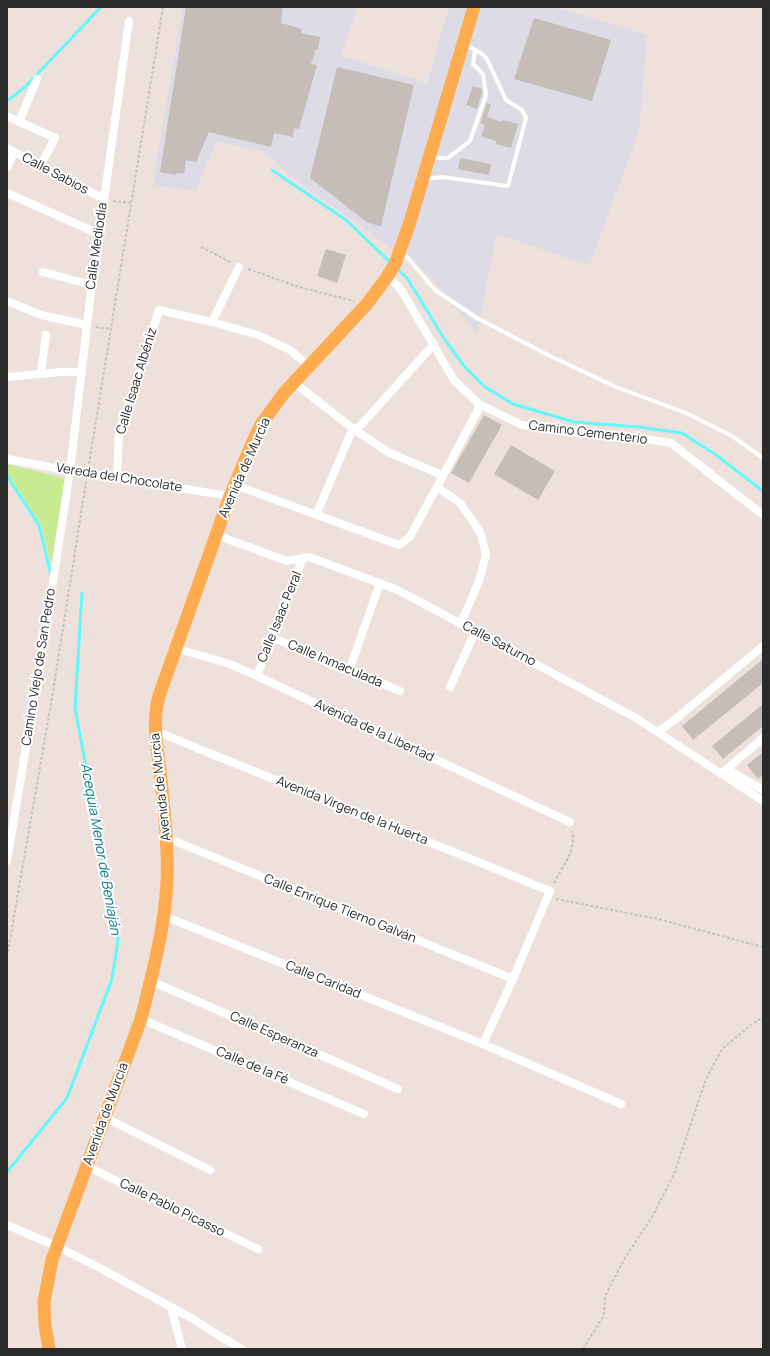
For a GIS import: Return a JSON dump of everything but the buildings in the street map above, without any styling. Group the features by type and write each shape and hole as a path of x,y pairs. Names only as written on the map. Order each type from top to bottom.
{"main road":[{"name":"Avenida de Murcia","path":"49,1349 45,1325 44,1302 48,1275 56,1246 141,1019 151,981 164,916 168,873 167,838 155,731 156,704 216,535 262,424 277,400 367,304 389,275 400,252 474,7"}],"street":[{"name":"Calle Mediodía","path":"70,471 92,286 128,21"},
{"path":"19,122 37,79"},
{"path":"7,116 55,138 41,165"},
{"name":"Calle Sabios","path":"11,150 104,199"},
{"path":"7,167 11,150"},
{"path":"7,193 99,234"},
{"path":"239,267 212,322 258,335 290,350 308,366"},
{"path":"43,272 92,286"},
{"name":"Camino Cementerio","path":"389,275 400,289 454,380 479,404 522,425 586,434 627,436 671,443 763,515"},
{"path":"7,301 41,315 87,325"},
{"name":"Calle Isaac Albéniz","path":"117,478 119,431 135,387 159,310 212,322"},
{"path":"41,374 46,335"},
{"path":"316,515 351,433 361,425 434,344"},
{"path":"7,377 61,372 81,372"},
{"path":"293,382 355,430 388,452 442,476"},
{"path":"460,623 479,581 486,555 481,534 468,514 460,503 437,487 477,412 479,404"},
{"name":"Vereda del Chocolate","path":"7,459 117,478 233,491 316,515 399,545 410,537 437,487"},
{"name":"Camino Viejo de San Pedro","path":"7,861 70,471"},
{"name":"Calle Saturno","path":"216,535 287,561 309,557 398,590 636,718 724,771 763,801"},
{"name":"Calle Isaac Peral","path":"257,676 303,558"},
{"path":"349,671 380,583"},
{"path":"450,687 475,632"},
{"name":"Calle Inmaculada","path":"271,638 400,691"},
{"path":"658,732 763,646"},
{"name":"Avenida de la Libertad","path":"176,648 230,664 570,822"},
{"name":"Avenida Virgen de la Huerta","path":"155,731 548,894"},
{"path":"763,738 724,771 763,790"},
{"name":"Calle Enrique Tierno Galván","path":"167,838 513,979"},
{"path":"483,1044 513,979 548,894"},
{"name":"Calle Caridad","path":"164,916 483,1044 621,1104"},
{"name":"Calle Esperanza","path":"151,981 398,1089"},
{"name":"Calle de la Fé","path":"141,1019 364,1114"},
{"path":"104,1117 210,1170"},
{"name":"Calle Pablo Picasso","path":"86,1166 258,1249"},
{"path":"7,1225 56,1246 193,1319 218,1336 242,1349"},
{"path":"171,1307 182,1349"}],"lane":[{"path":"422,179 442,178 508,186 526,118 522,110 506,100 487,59 481,53 463,44"},
{"path":"429,158 448,158 470,141 486,95 483,74 473,64 475,50"},
{"path":"400,252 435,290 477,318 548,355 616,387 692,416 732,436 763,458"}],"path":[{"path":"104,199 131,203"},
{"path":"201,247 239,267 299,286 367,304"},
{"path":"87,325 110,329"},
{"path":"570,822 574,837 568,858 548,894 763,947"},
{"path":"583,1349 604,1315 605,1296 625,1258 652,1217 674,1174 706,1079 722,1049 763,1017"}],"shaded area":[{"path":"183,7 358,7 341,56 427,83 449,7 555,7 647,35 639,132 589,266 497,234 477,334 429,275 297,181 264,152 217,141 196,190 154,186 156,164"}],"green space":[{"path":"7,464 67,479 53,572 41,524 7,473"}],"waterway":[{"name":"Acequia Menor de Beniaján","path":"7,101 25,87 101,7"},
{"path":"272,170 346,220 391,263"},
{"path":"396,268 407,278 445,340 464,366 485,387 513,404 574,422 639,427 682,433 716,455 763,491"},
{"name":"Acequia Menor de Beniaján","path":"7,476 39,525 51,575"},
{"name":"Acequia Menor de Beniaján","path":"7,1172 67,1098 112,979 118,940 75,708 82,593"}]}
